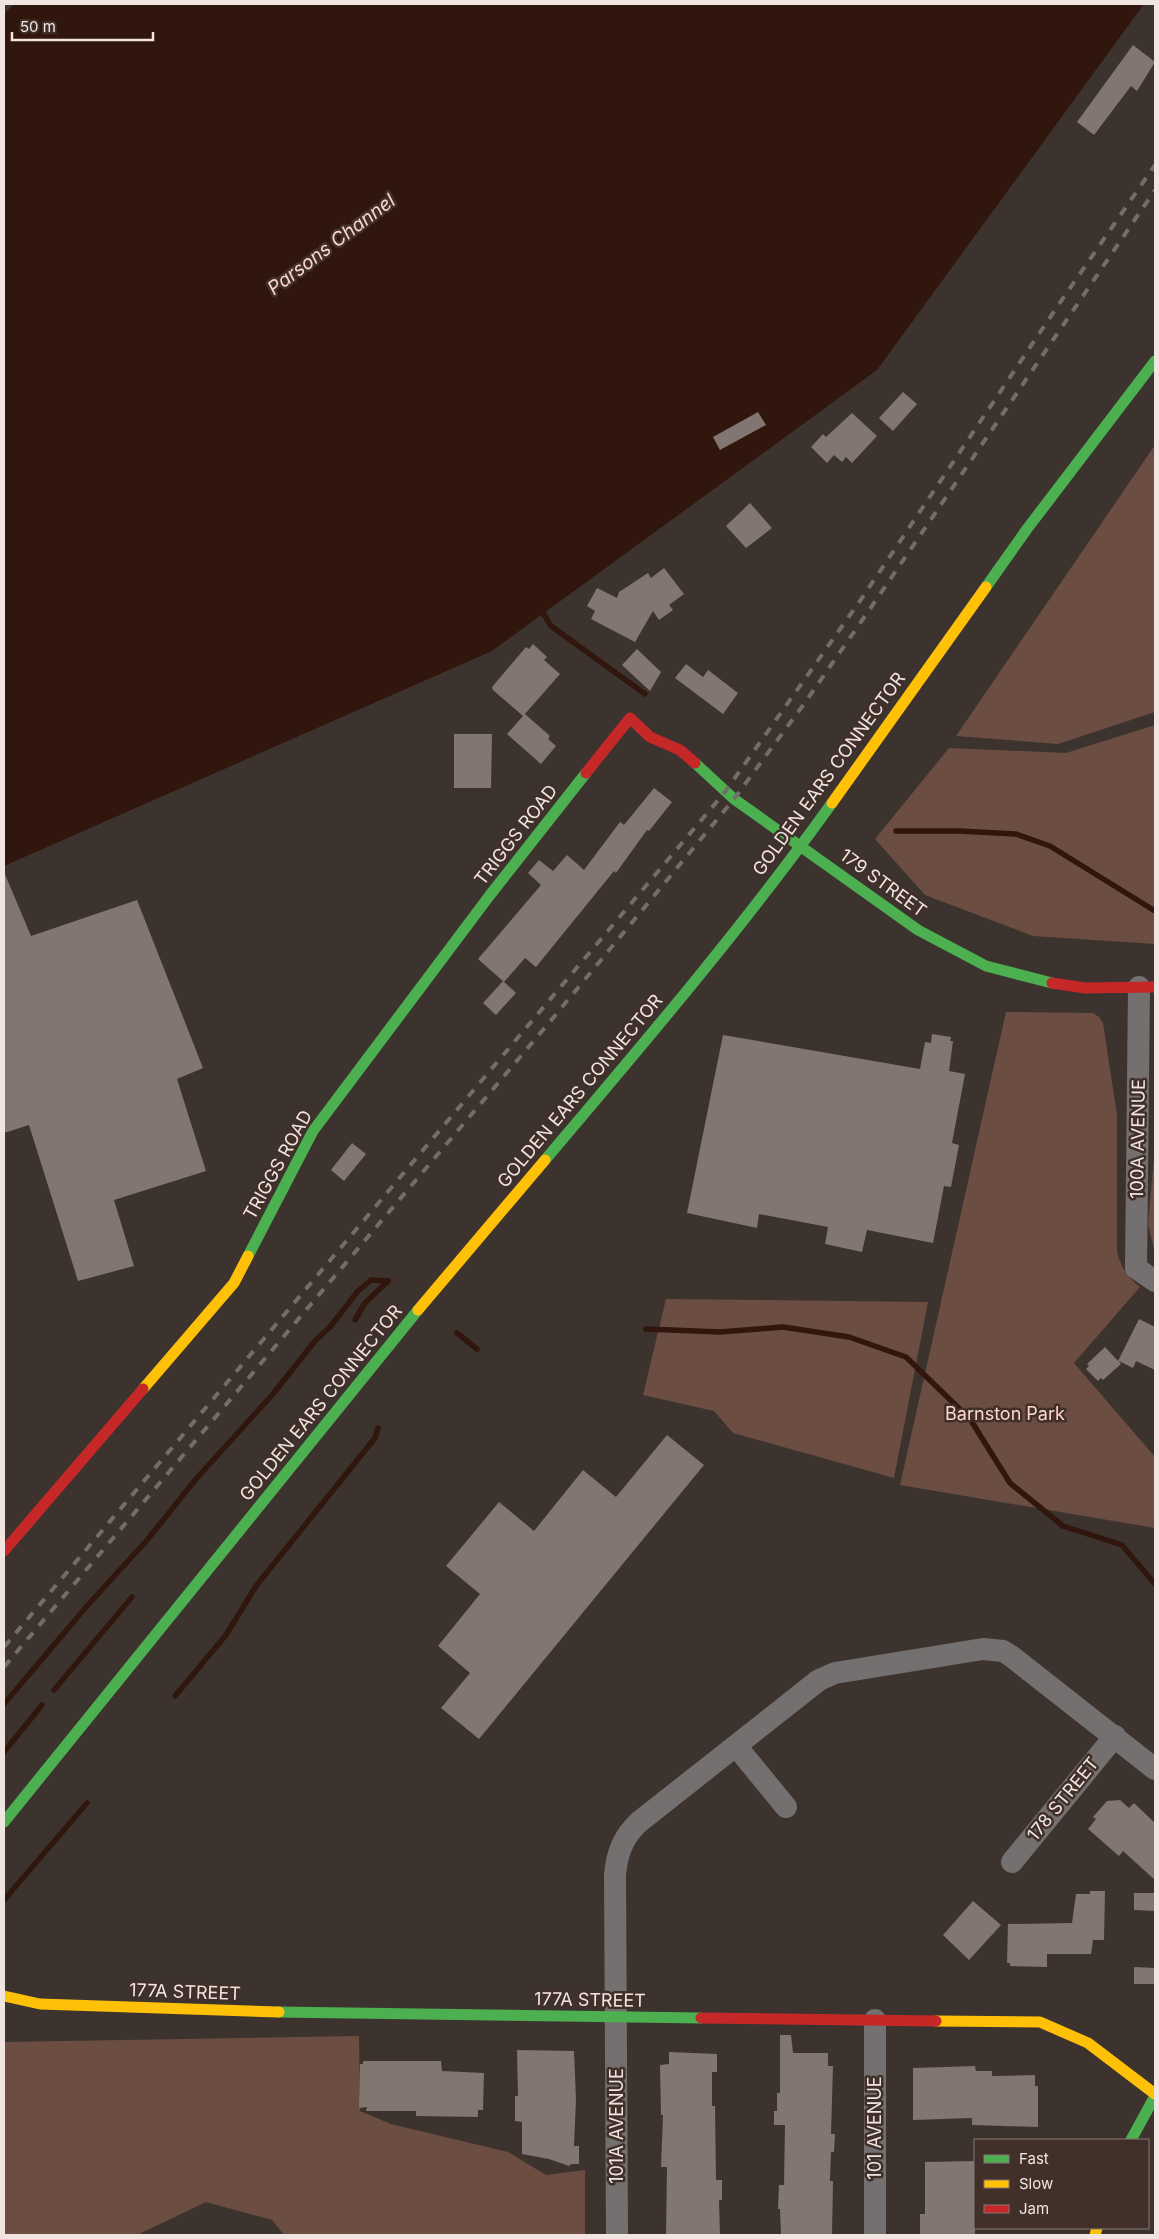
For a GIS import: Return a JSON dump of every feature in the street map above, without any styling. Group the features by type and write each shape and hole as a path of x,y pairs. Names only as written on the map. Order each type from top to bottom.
{"street":[{"name":"GOLDEN EARS CONNECTOR","path":"4,1822 377,1359 686,994 801,846 1027,529 1155,362"},
{"name":"179 STREET","path":"630,718 650,737 680,750 725,792 918,930 986,966 1040,981 1085,988 1147,987"},
{"name":"TRIGGS ROAD","path":"4,1551 234,1283 313,1131 490,895 630,718"},
{"name":"100A AVENUE","path":"1147,987 1136,1268 1155,1280"},
{"name":"101A AVENUE","path":"617,2235 615,1875 621,1845 631,1830 811,1686 828,1676 982,1649 1003,1651 1115,1736"},
{"path":"1115,1736 1155,1769"},
{"name":"178 STREET","path":"1012,1862 1115,1736"},
{"path":"736,1746 786,1807"},
{"name":"177A STREET","path":"4,1996 40,2004 338,2014 1040,2022 1064,2030 1089,2042 1155,2095"},
{"name":"101 AVENUE","path":"875,2020 875,2235"},
{"path":"1132,2139 1155,2095"}],"green space":[{"path":"1155,445 1155,712 1058,744 956,736"},
{"path":"1155,725 1155,944 1033,936 925,895 875,839 949,748 1066,753"},
{"name":"Barnston Park","path":"1006,1012 1093,1013 1103,1023 1117,1115 1117,1252 1125,1272 1140,1287 1074,1363 1155,1457 1155,1528 900,1485"},
{"path":"1155,1146 1155,1254 1148,1224"},
{"path":"666,1299 928,1302 894,1478 733,1433 714,1411 643,1395"},
{"path":"359,2036 360,2111 391,2124 508,2152 546,2175 585,2170 585,2235 284,2235 272,2220 206,2202 137,2235 4,2235 4,2042"}],"water":[{"name":"Parsons Channel","path":"14,4 1144,4 877,370 492,651 4,866 4,14"}],"building":[{"path":"1133,45 1155,62 1137,91 1131,86 1094,135 1077,122"},
{"path":"903,392 917,404 893,431 879,418"},
{"path":"758,412 766,425 720,450 713,437"},
{"path":"852,413 877,436 852,463 846,457 842,462 834,455 827,463 811,447 823,434 826,437"},
{"path":"750,503 772,528 746,548 726,526"},
{"path":"664,568 684,594 669,605 673,610 659,620 653,611 635,642 591,619 595,611 587,606 597,588 617,598 619,592 648,573 651,578"},
{"path":"533,644 547,657 544,660 560,674 525,714 550,736 548,739 556,746 541,764 507,734 523,716 493,690 492,687 526,647 529,649"},
{"path":"637,649 661,672 650,691 622,665"},
{"path":"686,664 703,677 708,670 738,693 723,714 675,678"},
{"path":"454,734 492,734 491,788 454,788"},
{"path":"654,788 672,802 649,831 647,830 616,873 614,871 536,967 525,958 504,982 478,959 541,885 528,873 539,860 553,871 567,855 584,870 620,822 624,825"},
{"path":"4,872 31,936 137,900 203,1068 177,1079 206,1171 114,1200 134,1266 78,1281 29,1125 4,1133"},
{"path":"503,981 516,993 496,1015 483,1003"},
{"path":"932,1034 951,1037 950,1041 953,1041 949,1071 965,1074 952,1143 959,1145 951,1187 944,1186 933,1243 867,1230 862,1252 825,1244 828,1227 759,1214 757,1228 687,1213 723,1035 920,1069 925,1042 931,1043"},
{"path":"352,1143 366,1154 344,1181 331,1170"},
{"path":"1139,1319 1155,1327 1155,1370 1136,1361 1133,1368 1119,1361 1121,1364 1103,1380 1101,1378 1098,1381 1086,1369 1089,1366 1087,1364 1105,1347 1118,1361"},
{"path":"667,1435 704,1465 479,1739 441,1708 470,1673 438,1646 480,1594 446,1566 499,1502 534,1531 583,1470 616,1497"},
{"path":"1120,1800 1129,1808 1134,1803 1155,1823 1155,1880 1123,1851 1119,1856 1088,1829 1096,1819 1093,1817 1107,1801"},
{"path":"1090,1891 1105,1891 1104,1940 1093,1940 1091,1954 1047,1954 1047,1967 1010,1966 1010,1963 1007,1963 1008,1924 1072,1923 1076,1894 1090,1894"},
{"path":"1134,1893 1155,1893 1155,1911 1134,1910"},
{"path":"973,1901 1001,1925 969,1960 943,1935"},
{"path":"1134,1967 1155,1968 1155,1984 1134,1984"},
{"path":"780,2035 791,2035 793,2053 828,2053 828,2066 833,2066 831,2134 835,2134 834,2152 831,2152 830,2181 833,2181 832,2235 781,2235 780,2209 778,2209 779,2185 784,2185 785,2125 774,2125 774,2111 777,2111 777,2093 780,2093"},
{"path":"517,2050 574,2051 576,2099 574,2146 579,2146 579,2164 571,2164 569,2166 549,2159 522,2154 522,2122 515,2121 515,2096 518,2096"},
{"path":"669,2052 717,2054 717,2072 712,2072 712,2106 715,2106 716,2180 722,2180 722,2200 719,2200 720,2235 666,2235 667,2167 661,2167 663,2115 661,2115 660,2065 669,2064"},
{"path":"363,2061 441,2061 442,2071 484,2073 483,2110 478,2110 478,2117 416,2116 416,2111 366,2111 367,2107 359,2108 360,2064 363,2064"},
{"path":"975,2066 976,2071 992,2071 992,2076 1035,2075 1035,2086 1038,2086 1038,2127 972,2125 972,2118 913,2120 913,2068"},
{"path":"974,2161 975,2235 920,2235 920,2214 925,2214 925,2162"}],"waterway":[{"path":"540,608 551,626 645,694"},
{"path":"896,831 959,831 1016,834 1050,846 1155,911"},
{"path":"4,1704 87,1606 148,1539 196,1479 273,1394 358,1291 371,1280 388,1281"},
{"path":"355,1320 365,1303 388,1281"},
{"path":"646,1329 720,1332 783,1327 849,1337 906,1357 970,1419 1010,1483 1063,1526 1122,1545 1155,1584"},
{"path":"457,1333 477,1349"},
{"path":"175,1696 226,1635 256,1586 375,1438 378,1428"},
{"path":"54,1690 132,1597"},
{"path":"4,1752 42,1705"},
{"path":"4,1900 87,1803"}],"railway":[{"path":"4,1647 725,792 862,598 1057,307 1155,165"},
{"path":"4,1667 548,1024 734,799 804,704 872,606 1155,190"}],"traffic: fast":[{"path":"986,587 1027,529 1155,361"},
{"path":"695,763 734,799 918,930 986,966 1052,983"},
{"path":"248,1256 313,1131 490,895 586,773"},
{"path":"545,1160 728,940 832,803"},
{"path":"4,1822 418,1310"},
{"path":"279,2012 701,2018"},
{"path":"1132,2139 1155,2096"}],"traffic: slow":[{"path":"832,803 986,587"},
{"path":"418,1310 545,1160"},
{"path":"143,1389 234,1283 248,1256"},
{"path":"4,1996 40,2004 279,2012"},
{"path":"936,2021 1040,2022 1088,2043 1155,2094"},
{"path":"1095,2235 1097,2229"}],"traffic: jam":[{"path":"586,773 630,718 650,737 680,750 695,763"},
{"path":"1052,983 1085,988 1155,987"},
{"path":"4,1551 143,1389"},
{"path":"701,2018 936,2021"}]}
